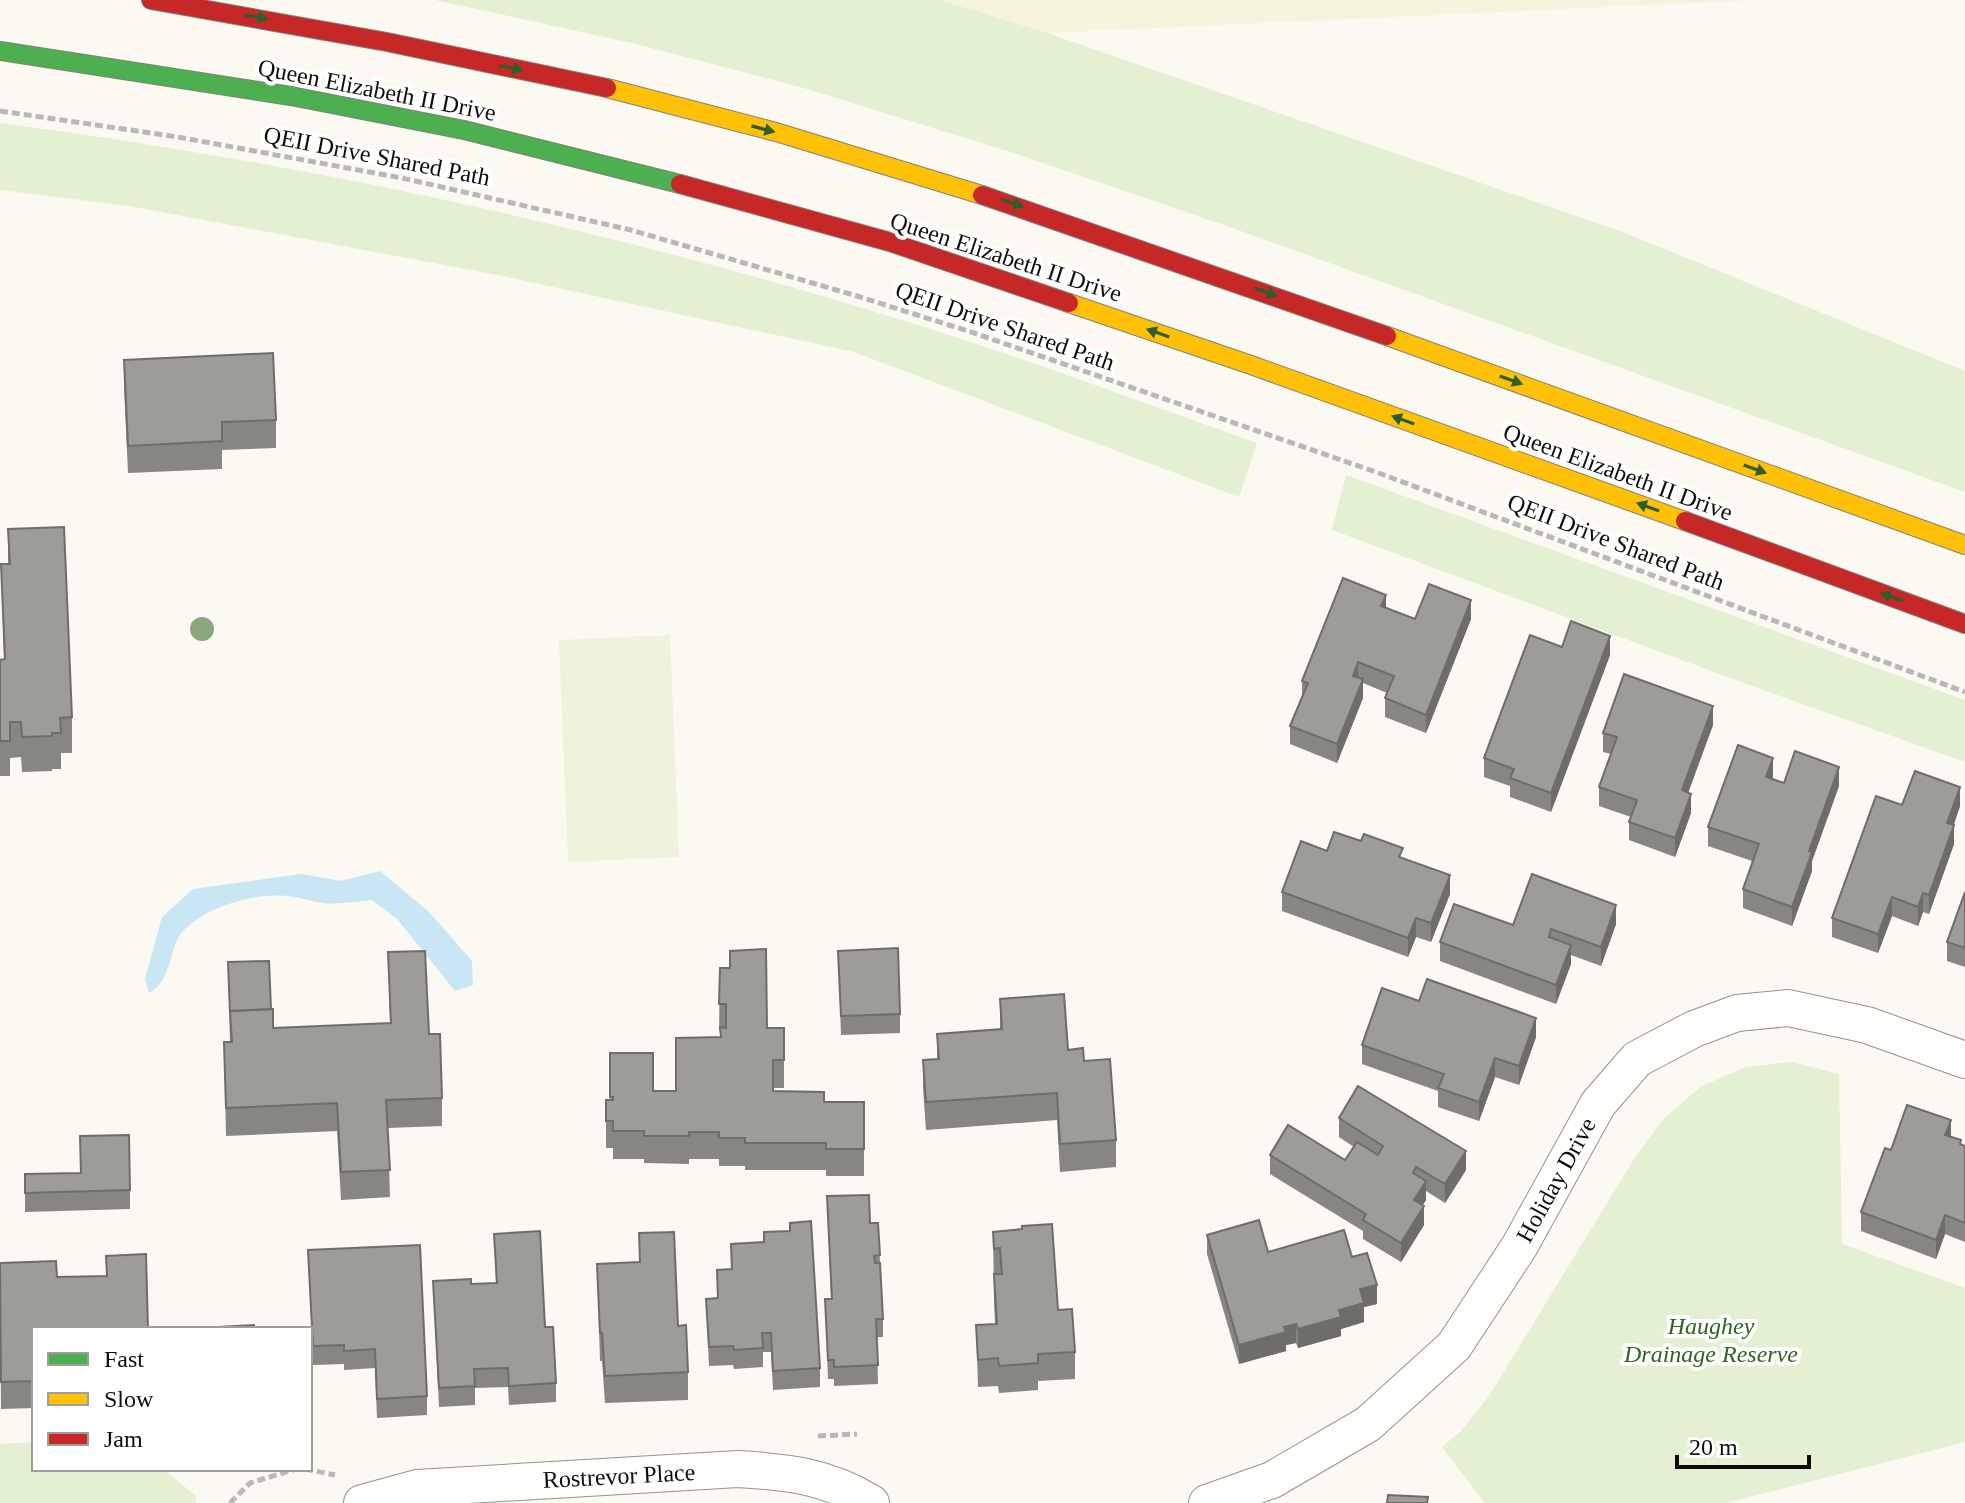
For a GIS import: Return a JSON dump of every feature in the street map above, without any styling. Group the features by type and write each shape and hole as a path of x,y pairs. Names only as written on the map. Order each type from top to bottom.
{"highway":[{"name":"Queen Elizabeth II Drive","path":"151,0 283,22 621,92 774,132 985,195 1193,265 1965,545"},
{"name":"Queen Elizabeth II Drive","path":"0,51 291,96 464,130 626,169 890,242 1251,365 1965,624"}],"street":[{"name":"Holiday Drive","path":"1207,1503 1272,1480 1368,1424 1454,1346 1519,1247 1598,1104 1637,1059 1694,1029 1737,1013 1788,1008 1867,1025 1965,1060"},
{"name":"Rostrevor Place","path":"362,1503 417,1488 738,1469 786,1472 845,1487 871,1503"}],"path":[{"name":"QEII Drive Shared Path","path":"0,111 178,137 402,178 631,230 857,296 971,332 1449,498 1965,692"},
{"path":"230,1503 250,1483 289,1471"}],"shaded area":[{"path":"941,0 1757,0 1047,33"}],"green space":[{"path":"435,0 941,0 1047,33 1620,231 1965,371 1965,492 1224,225 1017,154 804,88 632,43"},
{"path":"0,123 234,159 350,181 466,205 696,261 924,327 1257,443 1239,497 854,352 498,275 129,206 0,190"},
{"path":"1346,475 1965,700 1965,762 1332,530"},
{"path":"670,635 679,857 568,862 559,640"},
{"name":"Haughey Drainage Reserve","path":"1792,1062 1839,1074 1842,1244 1965,1288 1965,1442 1726,1503 1485,1503 1442,1447 1461,1431 1489,1396 1634,1159 1664,1118 1702,1086 1746,1067"},
{"path":"32,1442 32,1471 165,1471 196,1496 196,1503 0,1503 0,1444"}],"water":[{"path":"380,871 429,912 472,961 473,985 455,991 397,919 372,900 329,903 274,896 232,903 194,922 179,936 163,979 149,993 145,979 162,917 193,889 301,874 341,881"}],"building":[{"path":"273,353 276,420 222,422 222,441 128,446 124,360"},
{"path":"64,527 72,717 60,718 61,733 52,733 52,736 22,737 21,722 10,722 10,741 0,741 0,660 5,659 1,564 10,564 8,529"},
{"path":"1343,578 1386,595 1381,606 1415,619 1429,584 1471,600 1426,715 1385,698 1394,676 1358,662 1353,676 1363,679 1337,744 1290,726 1308,683 1302,681"},
{"path":"1571,621 1610,636 1551,793 1510,778 1514,769 1484,758 1530,635 1562,647"},
{"path":"1624,674 1713,706 1682,790 1691,794 1675,838 1629,822 1637,800 1599,787 1617,737 1603,733"},
{"path":"1738,745 1773,758 1766,777 1784,783 1795,751 1839,767 1792,907 1743,889 1759,844 1708,827"},
{"path":"1915,771 1960,787 1947,823 1954,825 1929,895 1923,893 1918,907 1892,897 1878,934 1832,918 1876,796 1902,805"},
{"path":"1334,832 1361,841 1364,834 1403,848 1399,857 1450,875 1431,923 1416,918 1408,938 1282,892 1301,841 1327,851"},
{"path":"1532,874 1616,905 1601,947 1551,929 1549,937 1571,945 1556,985 1440,942 1454,904 1513,925"},
{"path":"1965,892 1965,948 1947,942"},
{"path":"898,948 900,1014 841,1016 838,951"},
{"path":"766,949 767,1028 784,1028 784,1060 773,1060 773,1091 824,1092 824,1102 864,1102 864,1149 826,1149 826,1143 745,1143 745,1138 719,1138 719,1132 644,1136 644,1131 613,1131 613,1121 606,1121 606,1100 613,1100 610,1097 610,1053 653,1053 653,1091 676,1091 676,1038 721,1037 720,1027 726,1028 726,1004 719,1004 720,968 730,968 730,951"},
{"path":"425,951 429,1034 440,1034 442,1098 386,1100 390,1170 341,1172 337,1103 226,1108 224,1042 232,1042 230,1011 273,1009 273,1028 391,1023 388,952"},
{"path":"269,961 271,1009 230,1013 228,962"},
{"path":"1427,979 1536,1018 1519,1066 1495,1058 1479,1102 1438,1088 1444,1074 1362,1045 1382,988 1419,1001"},
{"path":"1064,994 1068,1050 1083,1048 1084,1061 1110,1059 1116,1140 1060,1144 1057,1093 926,1102 923,1060 939,1059 937,1034 1002,1029 1000,999"},
{"path":"1358,1086 1466,1151 1445,1184 1416,1167 1413,1173 1426,1181 1414,1200 1424,1206 1401,1243 1363,1220 1366,1214 1270,1155 1288,1125 1345,1160 1357,1142 1378,1155 1383,1146 1339,1118"},
{"path":"1907,1105 1951,1120 1945,1135 1961,1140 1960,1144 1965,1146 1965,1223 1945,1215 1936,1240 1861,1212 1885,1148 1891,1150"},
{"path":"129,1135 130,1190 25,1193 25,1174 81,1173 80,1136"},
{"path":"869,1195 870,1223 878,1223 880,1255 874,1256 875,1263 880,1263 883,1319 876,1319 878,1365 834,1367 834,1360 828,1360 825,1299 832,1299 827,1196"},
{"path":"1259,1220 1268,1252 1344,1230 1352,1257 1367,1253 1377,1285 1360,1289 1364,1303 1339,1310 1341,1317 1298,1329 1296,1324 1284,1327 1286,1332 1239,1345 1207,1235"},
{"path":"811,1221 820,1368 773,1371 771,1333 762,1333 763,1348 734,1350 733,1346 709,1347 706,1299 718,1298 717,1270 732,1269 731,1244 764,1242 764,1232 790,1231 790,1223"},
{"path":"1052,1224 1058,1310 1072,1309 1075,1352 1038,1354 1038,1363 999,1366 998,1358 978,1360 976,1325 997,1324 994,1274 1002,1274 1000,1248 994,1249 993,1232"},
{"path":"540,1231 545,1327 553,1327 556,1383 509,1386 508,1368 474,1369 475,1386 439,1388 433,1281 471,1279 471,1284 497,1283 494,1234"},
{"path":"674,1232 678,1326 686,1325 688,1372 605,1376 597,1264 640,1262 639,1233"},
{"path":"420,1245 427,1396 377,1399 375,1349 344,1351 344,1345 313,1346 308,1250"},
{"path":"146,1254 148,1327 32,1327 32,1381 1,1382 0,1263 56,1261 57,1277 107,1276 106,1256"},
{"path":"1388,1495 1428,1497 1427,1503 1387,1503"}],"traffic: fast":[{"path":"0,51 291,96 464,130 680,184"}],"traffic: slow":[{"path":"607,88 776,132 982,195"},
{"path":"1069,303 1685,521"},
{"path":"1387,336 1965,545"}],"traffic: jam":[{"path":"151,0 387,42 607,88"},
{"path":"680,184 890,242 1069,303"},
{"path":"982,195 1387,336"},
{"path":"1685,521 1965,624"}]}
